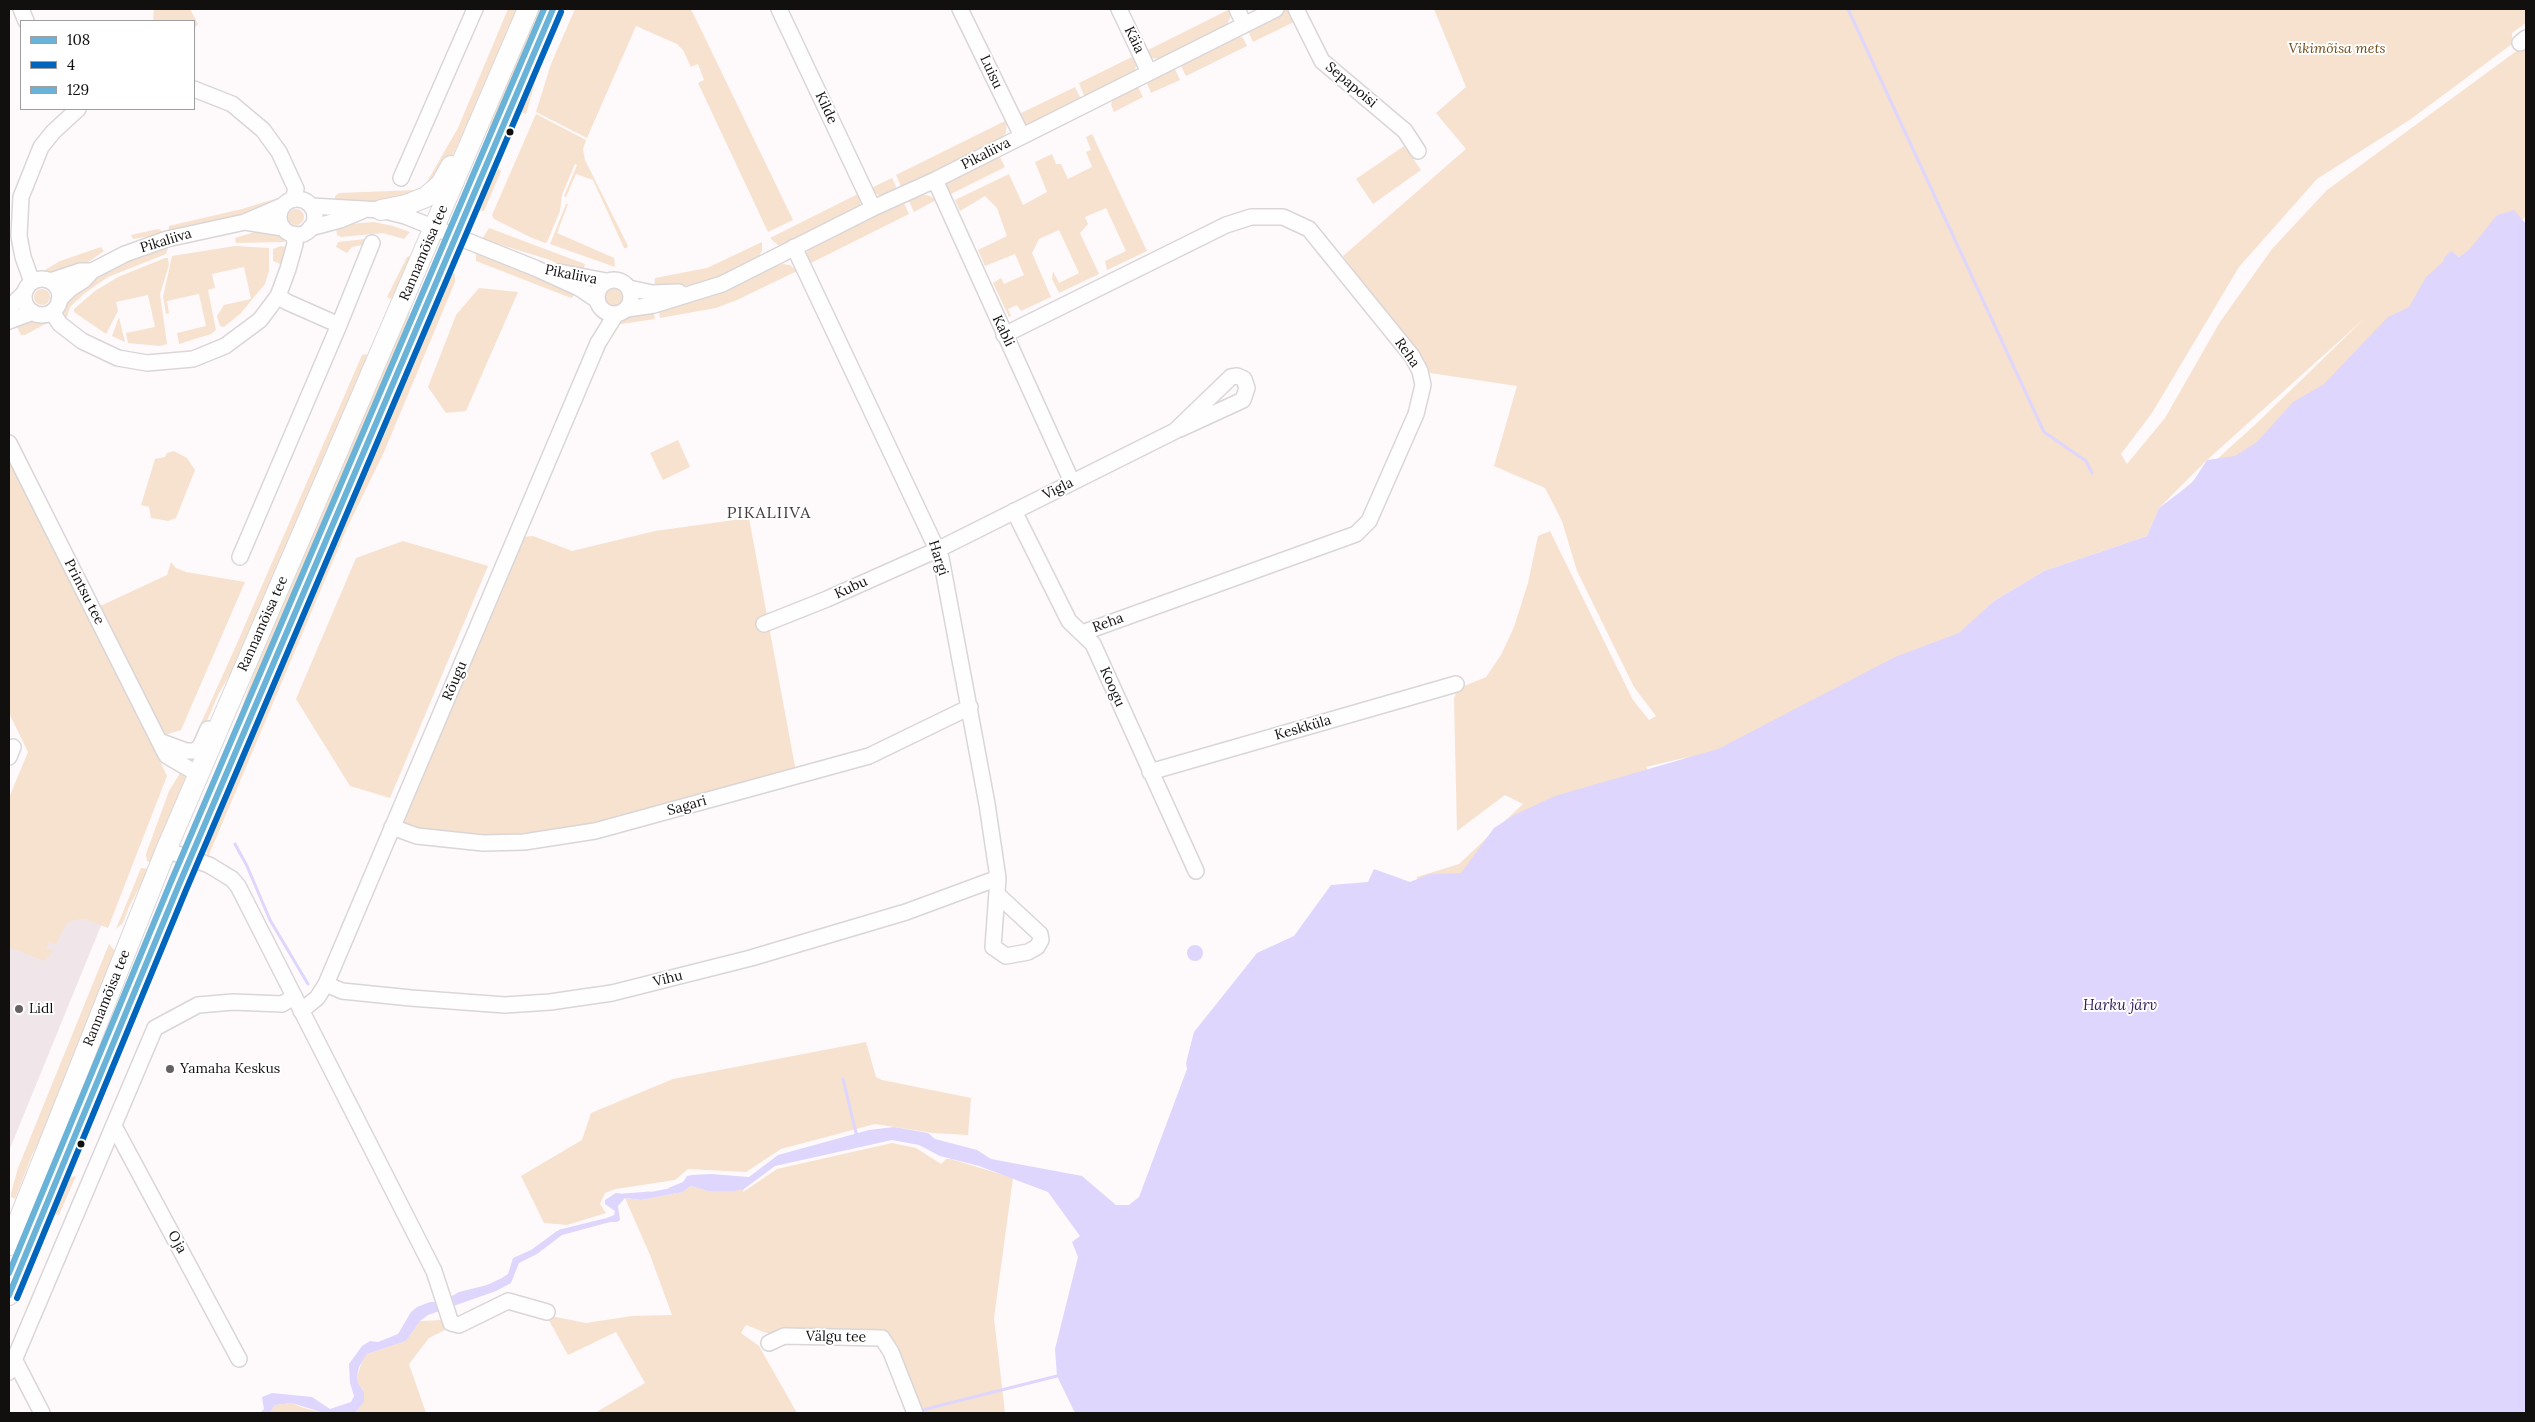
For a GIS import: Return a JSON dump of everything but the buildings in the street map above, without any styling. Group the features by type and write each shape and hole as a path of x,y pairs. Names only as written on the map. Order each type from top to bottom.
{"main road":[{"name":"Rannamõisa tee","path":"9,1295 16,1236 166,850 435,229 528,9"},
{"name":"Rannamõisa tee","path":"16,1236 190,858 553,9"},
{"path":"373,210 406,205 435,191 448,174 461,146 473,138"},
{"path":"190,858 185,850 185,835 222,752 242,696 245,664"}],"street":[{"path":"401,178 474,9"},
{"name":"Kilde","path":"779,9 873,208"},
{"name":"Luisu","path":"960,9 1022,136"},
{"name":"Käia","path":"1119,9 1149,72"},
{"path":"1237,9 1244,24"},
{"name":"Pikaliiva","path":"311,206 373,210 405,216 535,268 579,288 599,304 622,312 654,305 722,284 873,208 935,180 1276,9"},
{"name":"Sepapoisi","path":"1296,9 1322,61 1405,131 1418,151"},
{"path":"50,281 58,289 56,306 60,324 98,350 128,360 147,363 193,359 225,346 260,320 278,296 295,244 279,218 296,189 279,152 263,130 232,104 195,89"},
{"path":"77,110 53,132 41,148 21,197 19,236 28,287 25,304 33,312 43,315 56,306 92,271"},
{"name":"Kabli","path":"935,180 1004,335 1053,436 1072,482"},
{"path":"303,200 311,206 315,217 310,228 303,234 244,222 288,203 303,200"},
{"path":"310,228 373,210"},
{"name":"Reha","path":"1004,335 1226,225 1251,217 1283,217 1309,229 1412,356 1420,371 1423,385 1416,414 1369,522 1356,534 1082,633"},
{"name":"Pikaliiva","path":"92,271 126,254 168,239 244,222"},
{"path":"240,558 372,243"},
{"name":"Hargi","path":"794,247 937,550 970,707 998,878 998,895"},
{"name":"Pikaliiva","path":"535,268 606,282 618,280 629,288 652,293 693,292"},
{"path":"9,308 28,287 41,279 50,281 80,271 92,271"},
{"name":"Pikaliiva","path":"599,304 599,289 606,282"},
{"path":"622,312 632,299 629,288"},
{"path":"278,296 287,302 339,325"},
{"name":"Rõugu","path":"598,343 599,304"},
{"path":"9,321 33,312"},
{"name":"Rõugu","path":"301,1011 317,998 326,984 598,343 622,312"},
{"name":"Vigla","path":"937,550 1180,429"},
{"name":"Printsu tee","path":"9,443 167,756 198,774"},
{"name":"Koogu","path":"1014,511 1069,621 1093,644 1196,872"},
{"name":"Kubu","path":"764,624 827,599 937,550"},
{"name":"Keskküla","path":"1150,772 1456,684"},
{"name":"Sagari","path":"392,827 417,836 483,843 524,842 595,832 869,756 970,707"},
{"path":"159,741 186,751 194,751 200,747 212,718 225,711"},
{"path":"166,850 214,868 238,886 434,1271 451,1323 459,1325 508,1301 547,1312"},
{"name":"Vihu","path":"326,984 342,990 372,994 505,1005 550,1002 612,993 751,958 906,912 998,878"},
{"path":"42,1413 11,1366 155,1028 198,1005 233,1002 282,1004 294,997"},
{"name":"Oja","path":"114,1126 239,1359"},
{"name":"Välgu tee","path":"769,1343 784,1336 882,1338 891,1352 915,1413"}],"shaded area":[{"path":"9,798 107,911 9,1151"}],"green space":[{"path":"154,9 190,9 198,24 195,28 195,20 153,20"},
{"path":"508,9 521,9 450,161 443,172 425,185 458,128"},
{"path":"536,9 545,9 488,142 485,141 503,86"},
{"path":"561,9 565,9 538,72 526,114 521,112 527,84"},
{"path":"575,9 691,9 793,220 768,232 698,83 704,80 698,64 691,67 683,50 677,44 636,26 587,138 536,112 551,64"},
{"path":"1230,9 1232,13 1226,27 1161,59 1151,58 1144,52"},
{"name":"Vikimõisa mets","path":"1434,9 2526,9 2526,23 2512,33 2512,44 2411,119 2317,179 2239,267 2152,413 2121,454 2127,464 2165,418 2220,322 2272,249 2327,190 2526,44 2526,216 2522,220 2526,224 2459,257 2452,251 2464,310 2151,542 2163,508 2257,423 2365,318 2207,460 2159,508 2147,536 2044,571 1994,601 1983,611 2025,586 1854,708 1656,769 1688,757 1646,767 1654,779 1521,869 1418,886 1417,877 1459,864 1523,804 1505,795 1457,831 1454,699 1457,689 1486,677 1501,655 1514,627 1528,583 1538,536 1550,531 1633,700 1649,720 1656,716 1634,687 1577,571 1562,521 1545,488 1494,466 1517,386 1430,373 1343,256 1466,149 1436,113 1466,87"},
{"path":"1285,10 1290,10 1298,20 1253,42 1249,33 1254,26"},
{"path":"1236,35 1243,38 1247,46 1186,76 1181,66 1183,61"},
{"path":"1136,55 1135,70 1085,98 1079,83"},
{"path":"1170,68 1175,69 1180,80 1151,93 1147,83 1150,79"},
{"path":"1134,86 1138,87 1143,97 1114,112 1111,105 1113,96"},
{"path":"1075,87 1081,99 1035,122 1027,124 1015,116"},
{"path":"536,114 586,140 583,149 585,160 628,246 627,248 624,248 593,180 576,174 566,197 564,196 577,165 575,164 562,195 560,211 547,242 545,243 530,237 494,219 492,215"},
{"path":"1007,120 1006,133 1000,140 902,189 896,175"},
{"path":"1092,134 1147,251 1107,270 1105,261 1126,251 1106,208 1085,217 1088,224 1080,233 1099,274 1059,293 1052,279 1053,271 1059,283 1079,273 1059,230 1039,239 1032,253 1051,297 1021,311 1017,305 1008,309 1011,316 1009,317 993,283 1001,278 1004,284 1024,275 1015,254 985,266 978,250 1007,236 997,208 985,196 960,211 955,200 1009,174 1023,205 1047,192 1035,162 1052,154 1056,164 1061,164 1068,179 1092,167 1086,152 1091,150 1086,137"},
{"path":"1404,146 1421,170 1373,204 1356,179"},
{"path":"995,155 1000,157 1005,167 945,197 945,183"},
{"path":"498,169 501,171 484,211 475,210"},
{"path":"892,178 898,191 888,196 880,196 869,189"},
{"path":"416,190 404,201 335,206 335,196 339,193"},
{"path":"862,192 862,200 857,210 787,245 778,245 770,238"},
{"path":"919,194 930,196 936,200 914,212 908,199"},
{"path":"281,197 261,210 168,233 169,226 242,209"},
{"path":"903,201 909,214 805,266 806,253 811,248"},
{"path":"566,204 568,204 557,233 614,258 615,267 550,244"},
{"path":"293,209 299,209 304,214 302,223 293,225 288,220 288,214"},
{"path":"374,222 410,232 404,239 383,233 341,237 337,235 336,225"},
{"path":"489,228 585,264 582,274 547,259 482,239"},
{"path":"158,229 163,234 133,239 131,235"},
{"path":"258,231 279,235 285,242 236,243 235,238"},
{"path":"365,239 363,245 352,247 347,253 336,247 338,242"},
{"path":"762,242 762,251 756,260 724,276 692,285 654,289 655,278 707,268"},
{"path":"235,246 269,248 269,271 265,284 240,314 224,327 220,326 217,316 224,305 251,299 244,267 212,274 215,288 208,290 216,330 211,334 179,344 177,333 206,326 199,294 167,301 169,313 166,314 163,297 172,256"},
{"path":"281,246 287,247 285,266 273,261 273,249"},
{"path":"101,247 104,251 84,265 48,276 40,273 60,261"},
{"path":"168,248 166,254 108,277 85,293 70,307 66,320 63,309 69,296 121,263"},
{"path":"476,254 575,291 573,297 571,298 476,261"},
{"path":"412,255 408,270 391,299 387,297 407,257"},
{"path":"168,258 169,265 160,294 167,344 160,346 128,343 126,333 155,327 148,295 116,302 118,311 106,334 74,312 74,309 95,291 118,277"},
{"path":"782,264 790,265 797,271 716,308 660,318 658,307 725,290"},
{"path":"449,271 455,274 455,282 384,452 346,530 208,857 205,846"},
{"path":"479,288 518,292 466,411 446,413 428,387 456,315"},
{"path":"614,288 620,291 623,297 620,303 614,306 608,303 605,297 608,291"},
{"path":"39,289 45,289 50,294 48,303 39,305 34,300 34,294"},
{"path":"653,309 655,319 615,325 620,319"},
{"path":"406,312 410,312 398,356 229,744 270,627"},
{"path":"119,317 123,334 125,342 112,336"},
{"path":"31,320 47,323 25,335 21,335 15,323"},
{"path":"367,354 362,378 242,654 218,695 200,737 192,743 362,355"},
{"path":"678,440 690,467 663,480 650,453"},
{"path":"174,451 187,458 195,470 176,518 168,521 151,518 149,507 141,505 155,459 165,457 167,453"},
{"path":"9,456 104,643 167,776 108,928 85,919 67,923 56,944 49,942 46,948 54,951 44,961 9,947 9,798 28,752 9,713"},
{"path":"749,518 796,772 554,834 489,838 408,827 401,818 522,537 533,536 572,551 655,531"},
{"path":"403,541 488,566 390,798 350,786 296,699 356,558"},
{"path":"171,562 176,568 186,572 245,582 181,730 165,735 156,726 98,607 167,575"},
{"path":"182,770 186,781 152,863 147,861 146,854 169,791"},
{"path":"141,868 149,869 129,907 123,923 116,929"},
{"path":"109,944 116,952 55,1111 32,1155 15,1199 11,1197 11,1193 18,1168"},
{"path":"866,1042 876,1077 882,1080 971,1098 968,1135 933,1133 875,1124 781,1149 746,1172 688,1169 675,1180 616,1189 605,1193 600,1204 606,1213 567,1225 544,1223 521,1176 582,1140 591,1113 673,1079"},
{"path":"892,1143 916,1148 941,1164 946,1159 951,1159 1013,1178 994,1318 1005,1413 919,1413 892,1344 772,1335 746,1325 741,1333 759,1346 797,1413 595,1413 645,1383 616,1332 568,1355 546,1315 586,1323 632,1316 672,1315 650,1255 625,1198 641,1200 683,1192 691,1186 708,1191 744,1189 743,1192 777,1169"},
{"path":"76,1176 59,1215 52,1213 71,1177"},
{"path":"442,1320 445,1330 429,1338 409,1364 426,1413 355,1413 364,1402 364,1392 358,1383 357,1376 363,1359 367,1354 406,1341 420,1321"},
{"path":"292,1403 324,1413 270,1413 275,1405"}],"water":[{"name":"Harku järv","path":"2514,210 2526,224 2526,1413 1075,1413 1057,1376 1055,1349 1078,1257 1072,1242 1080,1236 1048,1192 979,1166 940,1156 919,1145 892,1140 775,1166 744,1189 708,1191 691,1186 683,1192 641,1200 625,1198 618,1206 620,1220 617,1222 610,1222 562,1235 537,1254 519,1263 511,1283 496,1291 428,1315 420,1321 406,1341 367,1354 359,1367 357,1376 358,1383 364,1392 364,1402 355,1413 324,1413 292,1403 275,1405 270,1413 260,1413 264,1409 262,1397 272,1393 312,1397 330,1409 351,1402 354,1396 350,1383 349,1364 362,1346 370,1341 378,1342 398,1334 411,1312 417,1307 430,1302 441,1302 459,1292 487,1285 502,1278 508,1274 513,1258 531,1250 557,1231 590,1225 614,1215 615,1211 605,1204 605,1200 616,1193 636,1195 676,1187 681,1185 687,1176 692,1175 711,1174 749,1177 778,1155 869,1130 894,1127 928,1133 935,1139 977,1150 991,1159 1082,1176 1116,1205 1129,1205 1139,1197 1187,1069 1186,1063 1194,1032 1257,953 1294,936 1331,885 1368,882 1374,869 1410,882 1430,874 1461,873 1494,828 1514,815 1555,796 1718,749 1895,657 1959,633 1994,601 2044,571 2147,536 2159,508 2192,483 2207,460 2235,456 2257,442 2293,402 2324,384 2388,317 2409,307 2426,277 2443,262 2445,256 2452,251 2459,257 2469,250 2497,215"},
{"path":"1195,945 1201,947 1203,953 1201,959 1195,961 1189,959 1187,953 1189,947"}],"waterway":[{"path":"1848,9 2044,432 2086,461 2092,473"},
{"path":"235,844 247,866 270,920 308,984"},
{"path":"843,1079 857,1137"},
{"path":"670,1189 685,1183"},
{"path":"624,1195 650,1193"},
{"path":"560,1231 605,1220"},
{"path":"922,1410 1057,1376"}],"transit line":[{"name":"129","path":"9,1273 170,884 544,9"},
{"name":"108","path":"9,1295 178,887 553,9"},
{"name":"4","path":"17,1298 186,890 561,12"}],"place":[{"name":"Lidl","path":"19,1009"},
{"name":"Yamaha Keskus","path":"170,1069"}],"district":[{"name":"PIKALIIVA","path":"769,513"}]}
